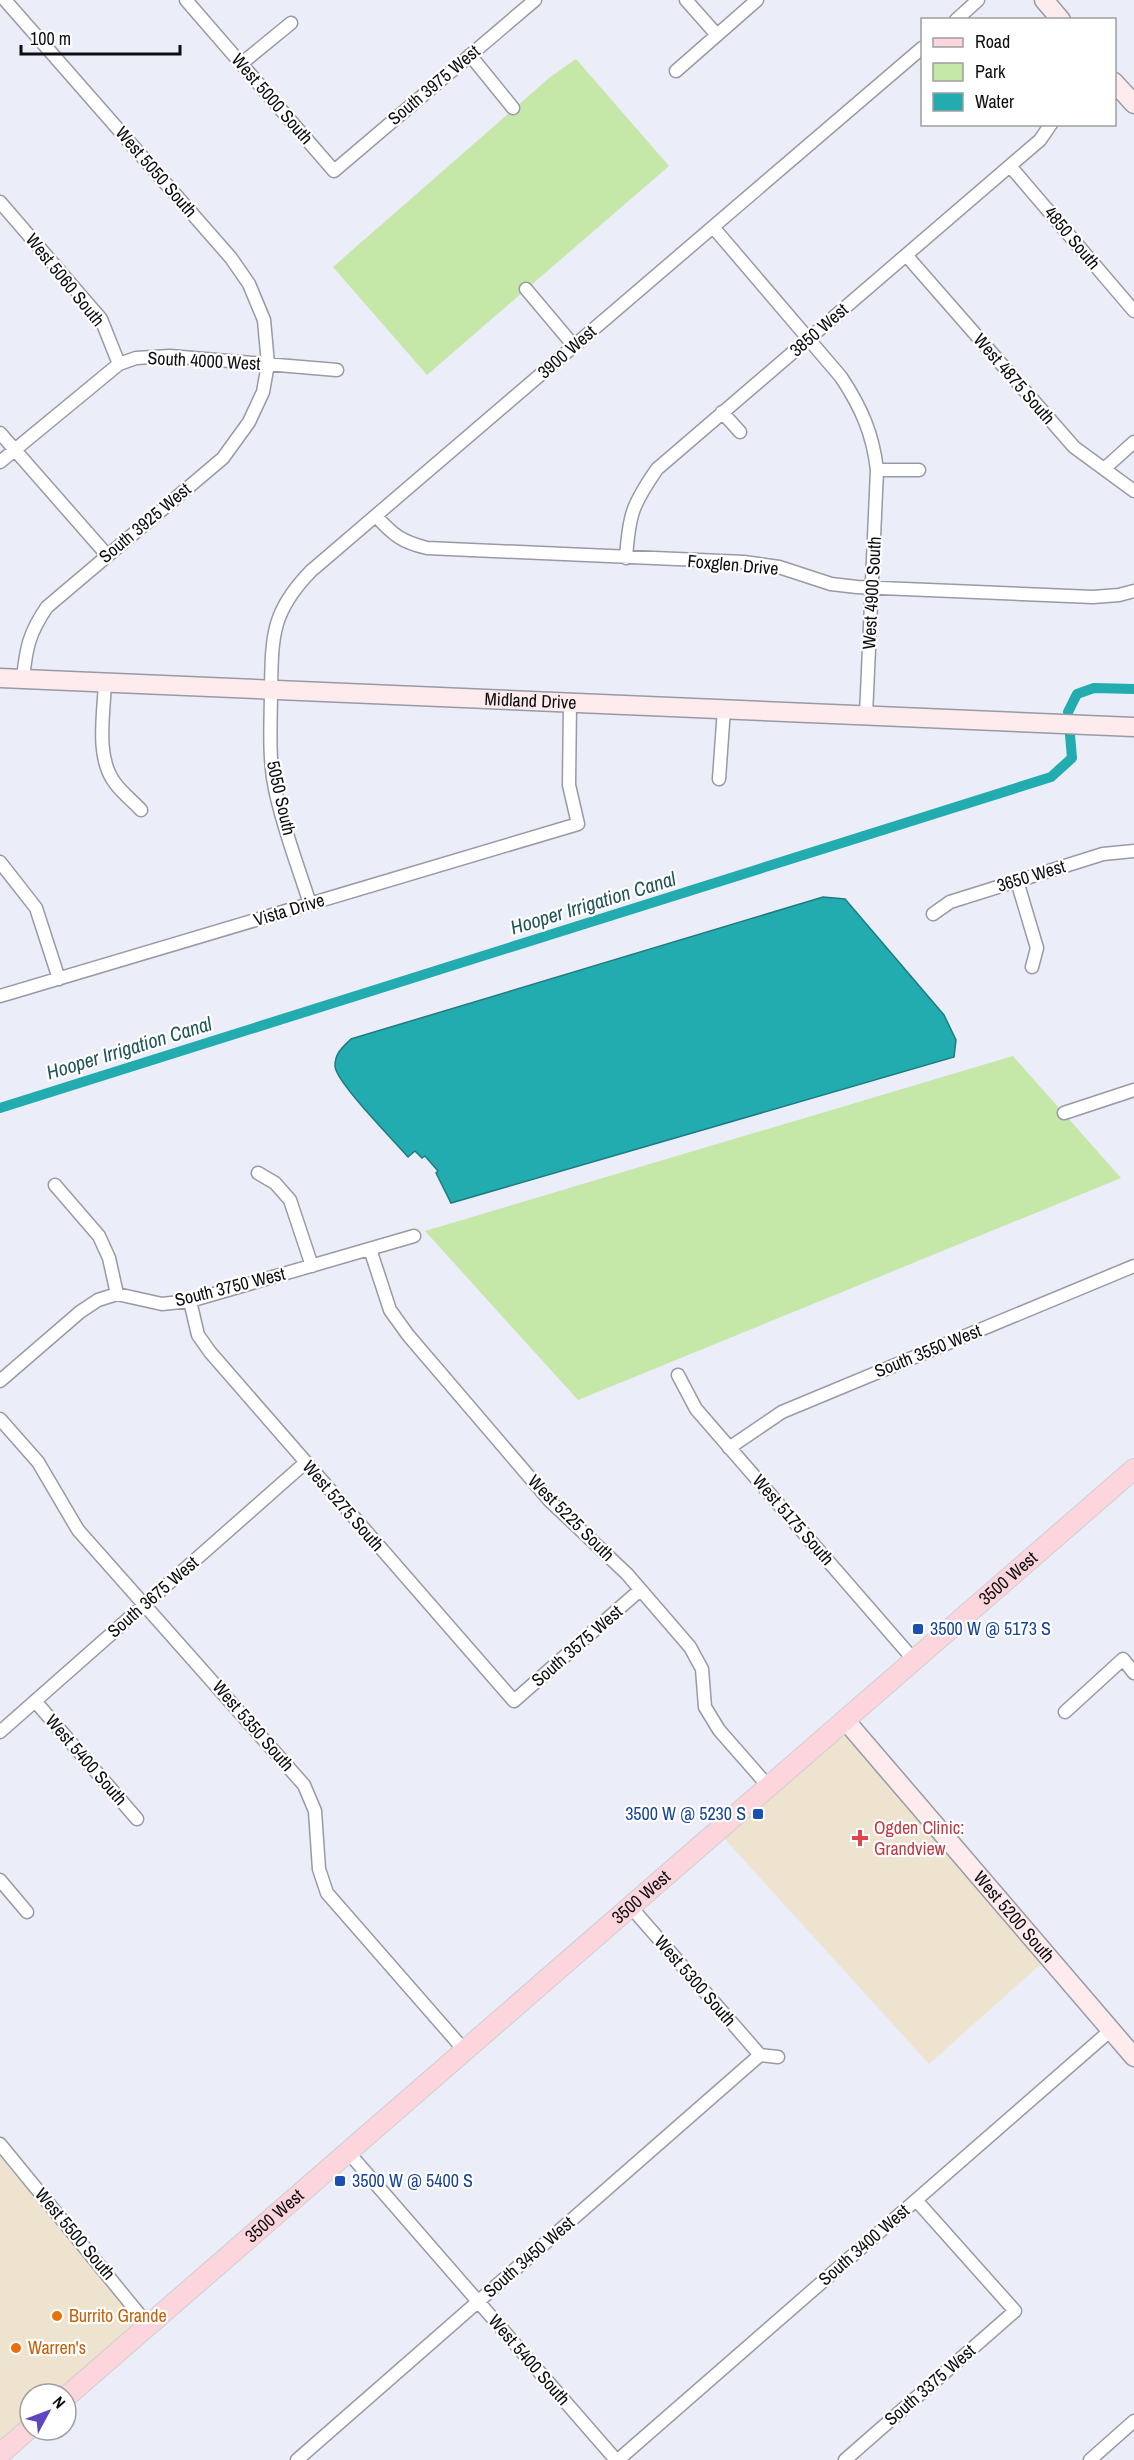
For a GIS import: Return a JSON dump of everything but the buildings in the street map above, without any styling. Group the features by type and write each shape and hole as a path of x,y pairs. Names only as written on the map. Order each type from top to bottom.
{"main road":[{"name":"3500 West","path":"78,2386 1134,1469"},
{"path":"0,2454 18,2438"}],"street":[{"name":"West 5050 South","path":"5,0 231,258 249,284 264,320 268,364"},
{"name":"West 5000 South","path":"186,0 334,171"},
{"name":"South 3975 West","path":"334,171 535,0"},
{"path":"686,0 717,35"},
{"path":"676,71 757,0"},
{"path":"958,18 978,0"},
{"path":"1044,0 1059,18"},
{"path":"241,64 291,23"},
{"name":"3900 West","path":"272,690 272,650 276,626 292,590 311,571 921,49"},
{"path":"470,55 513,108"},
{"path":"1116,84 1134,104"},
{"name":"3850 West","path":"626,558 629,520 638,496 657,469 1040,140 1050,126"},
{"name":"4850 South","path":"1010,166 1134,311"},
{"name":"West 5060 South","path":"0,202 101,319 119,364"},
{"name":"West 4900 South","path":"713,227 841,376 856,399 874,444 877,470 866,715"},
{"name":"West 4875 South","path":"906,255 1074,447 1134,491"},
{"path":"526,289 574,346"},
{"name":"South 4000 West","path":"0,462 119,364 136,358 170,356 337,370"},
{"name":"South 3925 West","path":"23,679 25,650 33,626 47,607 223,458 249,422 263,392 268,364"},
{"path":"722,412 740,432"},
{"path":"0,433 107,555"},
{"path":"1104,469 1134,442"},
{"path":"877,470 919,470"},
{"name":"Foxglen Drive","path":"376,516 399,538 407,543 427,548 744,562 780,567 831,584 872,588 1093,597 1134,591"},
{"name":"Midland Drive","path":"0,678 1134,727"},
{"path":"105,682 103,743 106,762 114,782 141,810"},
{"name":"5050 South","path":"272,690 270,744 275,789 310,904"},
{"name":"Vista Drive","path":"0,996 578,824 569,785 570,703"},
{"path":"719,779 724,710"},
{"name":"3650 West","path":"933,914 950,902 1103,854 1134,851"},
{"path":"0,862 36,908 58,979"},
{"path":"1017,881 1037,948 1032,967"},
{"path":"1064,1113 1134,1090"},
{"path":"258,1173 275,1183 290,1200 312,1266"},
{"path":"0,1381 80,1312 98,1300 117,1294 109,1258 99,1236 55,1185"},
{"name":"South 3750 West","path":"117,1294 162,1304 190,1302 414,1236"},
{"name":"West 5225 South","path":"370,1249 390,1310 408,1335 550,1501 627,1574 690,1647 702,1669 705,1707 720,1730 769,1787"},
{"name":"South 3550 West","path":"729,1448 782,1412 1134,1266"},
{"name":"West 5275 South","path":"190,1302 198,1335 210,1353 514,1701"},
{"name":"West 5175 South","path":"678,1376 696,1408 729,1448 914,1660"},
{"name":"West 5350 South","path":"0,1419 38,1462 78,1530 304,1785 315,1811 319,1869 327,1893 465,2051"},
{"name":"South 3675 West","path":"0,1732 305,1462"},
{"name":"South 3575 West","path":"514,1701 640,1590"},
{"path":"1065,1712 1123,1659 1134,1673"},
{"name":"West 5400 South","path":"35,1701 137,1819"},
{"name":"West 5200 South","path":"846,1721 1134,2057"},
{"path":"0,1880 27,1912"},
{"name":"West 5300 South","path":"630,1906 760,2055"},
{"name":"South 3400 West","path":"617,2460 1111,2031"},
{"path":"760,2055 778,2057"},
{"name":"South 3450 West","path":"297,2460 760,2055"},
{"name":"West 5500 South","path":"0,2144 148,2325"},
{"name":"West 5400 South","path":"348,2152 617,2460"},
{"name":"South 3375 West","path":"845,2460 1015,2311 915,2200"},
{"path":"1090,2460 1134,2421"}],"shaded area":[{"path":"850,1723 1050,1956 929,2064 722,1836"},
{"path":"0,2154 143,2323 74,2382 18,2382 18,2430 0,2445"}],"green space":[{"path":"576,59 669,166 427,375 333,267 549,78"},
{"path":"1013,1056 1121,1178 578,1400 425,1231"}],"water":[{"path":"823,897 845,899 944,1015 956,1040 954,1057 451,1203 436,1173 438,1171 425,1156 422,1158 415,1151 408,1157 355,1097 338,1074 335,1066 340,1051 351,1039"}],"waterway":[{"name":"Hooper Irrigation Canal","path":"0,1108 1051,777 1072,758 1068,712 1077,694 1094,688 1134,689"}],"place":[{"name":"3500 W @ 5173 S","path":"918,1629"},
{"name":"3500 W @ 5230 S","path":"758,1814"},
{"name":"Ogden Clinic: Grandview","path":"860,1838"},
{"name":"3500 W @ 5400 S","path":"340,2181"},
{"name":"Burrito Grande","path":"57,2316"},
{"name":"Warren's","path":"16,2348"}]}
